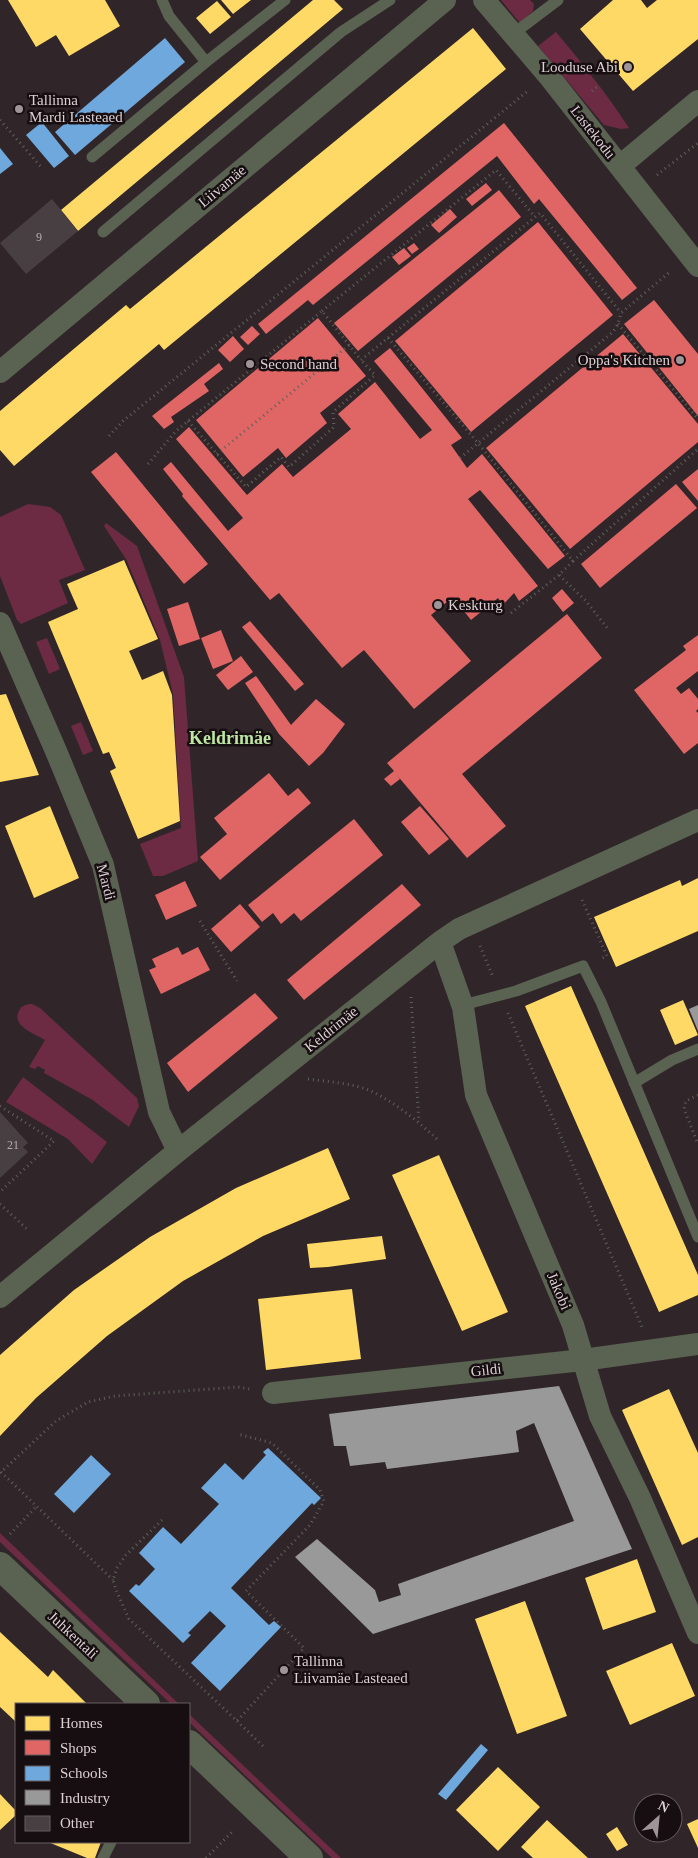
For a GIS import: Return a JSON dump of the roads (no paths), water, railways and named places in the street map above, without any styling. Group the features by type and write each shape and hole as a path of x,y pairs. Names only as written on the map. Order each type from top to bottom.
{"street":[{"name":"Liivamäe","path":"0,372 445,0"},
{"name":"Lastekodu","path":"484,0 620,166 694,261"},
{"path":"620,166 698,101"},
{"name":"Mardi","path":"0,623 103,865 159,1112 178,1151"},
{"name":"Keldrimäe","path":"0,1297 178,1151 440,942 471,924 698,820"},
{"name":"Jakobi","path":"440,942 462,1005 476,1095 573,1325 600,1416 640,1498 698,1634"},
{"name":"Gildi","path":"273,1393 583,1360 698,1344"},
{"name":"Juhkentali","path":"0,1566 145,1703"},
{"path":"190,1745 309,1858"}],"lane":[{"path":"162,0 168,16 206,62"},
{"path":"92,157 206,62 285,0"},
{"path":"104,232 341,32 390,0"},
{"path":"513,34 558,0"},
{"path":"462,1005 516,991 583,966 601,1002 698,1237"},
{"path":"634,1083 672,1060 698,1049"},
{"path":"103,1858 110,1843"}],"place":[{"name":"Looduse Abi","path":"628,67"},
{"name":"Tallinna Mardi Lasteaed","path":"19,109"},
{"name":"Oppa's Kitchen","path":"680,360"},
{"name":"Second hand","path":"250,364"},
{"name":"Keskturg","path":"438,605"},
{"name":"Tallinna Liivamäe Lasteaed","path":"284,1670"}],"district":[{"name":"Keldrimäe","path":"230,738"}]}
